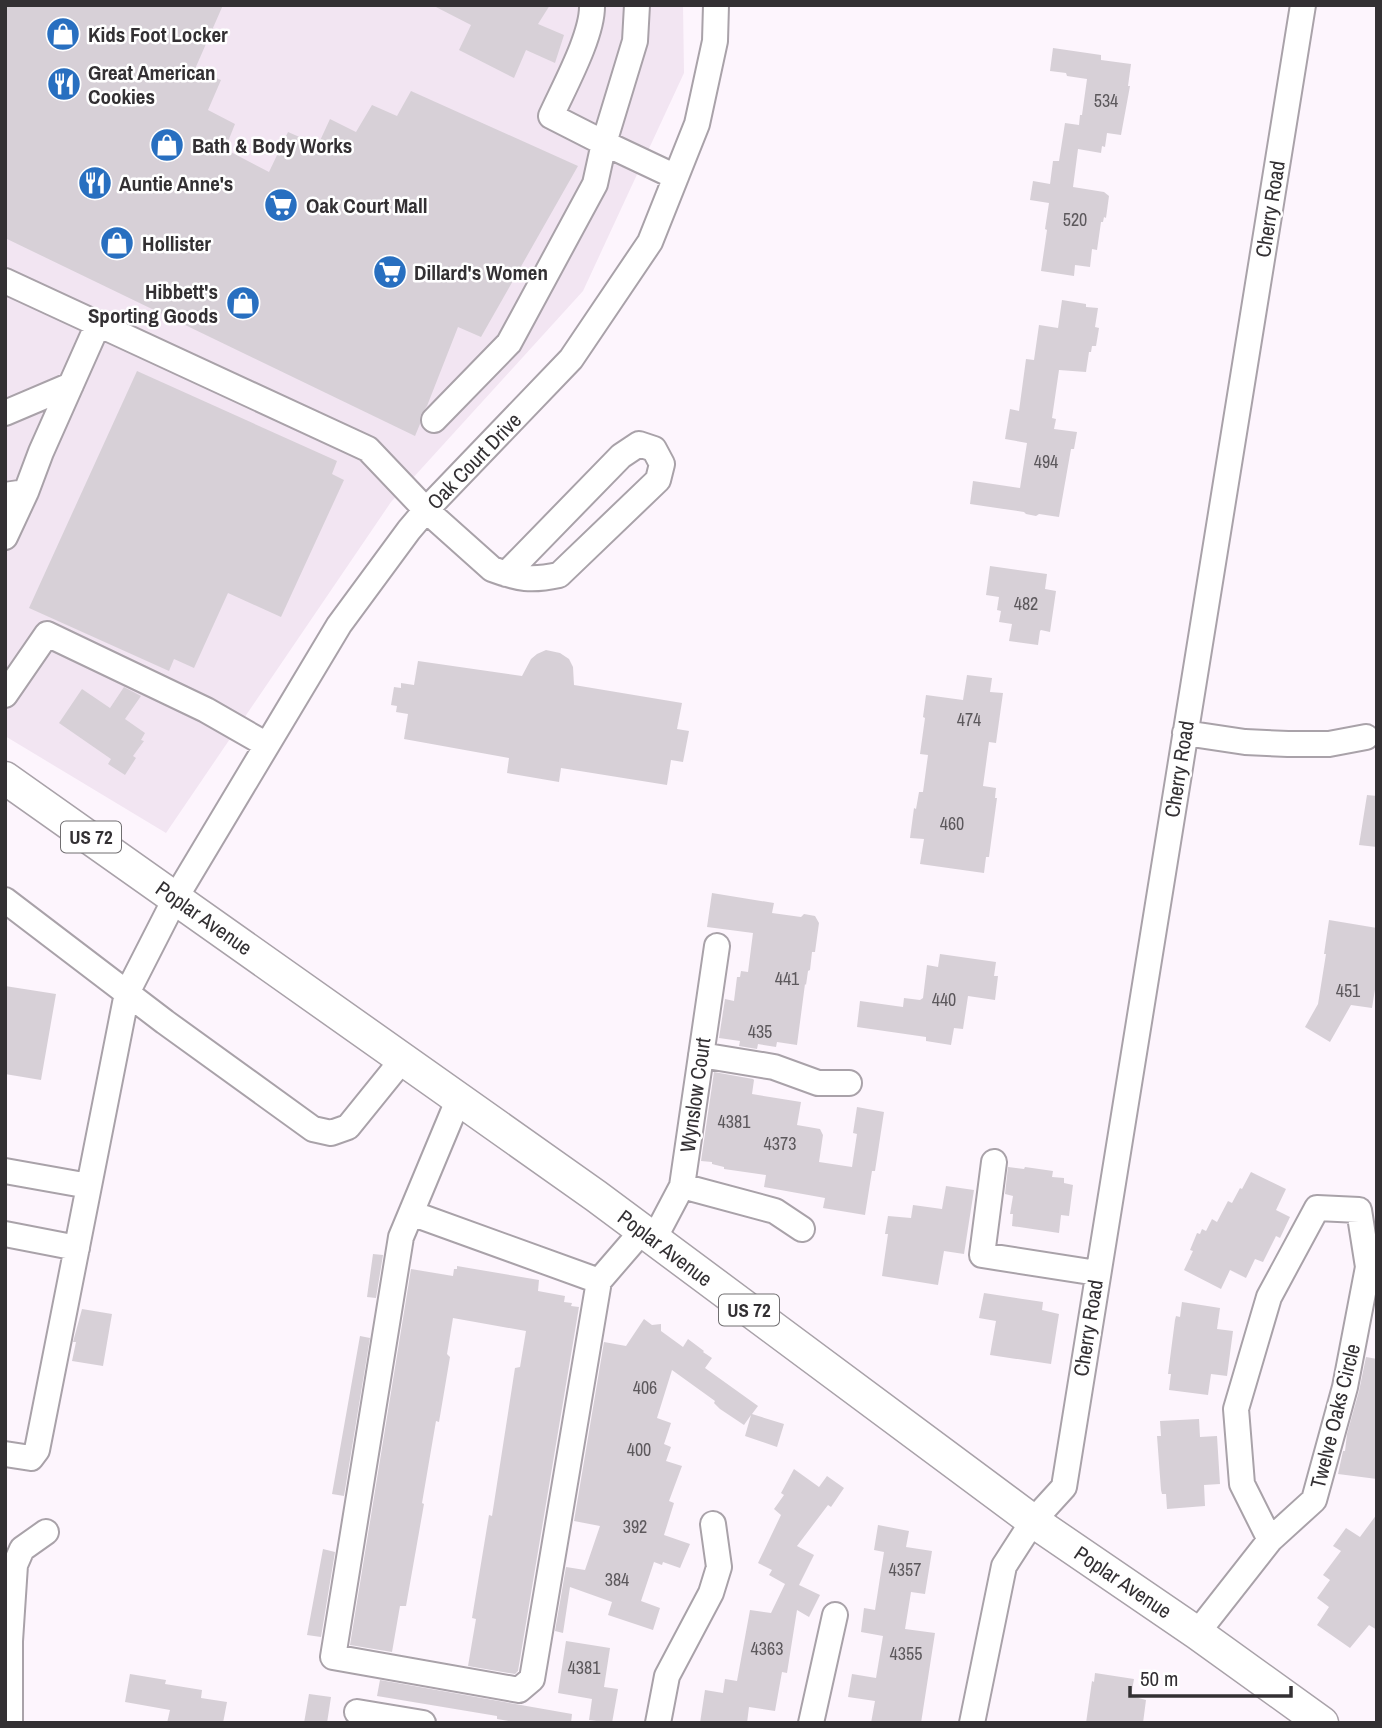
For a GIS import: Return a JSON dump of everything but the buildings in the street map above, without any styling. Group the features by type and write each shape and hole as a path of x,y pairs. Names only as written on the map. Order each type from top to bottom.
{"main road":[{"name":"Poplar Avenue","path":"5,778 459,1098 648,1234 1033,1521 1197,1633 1322,1723"}],"street":[{"path":"592,5 587,35 551,117 676,177"},
{"path":"434,420 509,343 595,184 604,144 635,41 637,5"},
{"name":"Oak Court Drive","path":"5,1454 31,1458 37,1450 127,993 176,897 339,625 426,510 571,359 650,242 696,124 715,41 716,5"},
{"name":"Cherry Road","path":"972,1723 1004,1566 1033,1521 1063,1487 1303,5"},
{"path":"5,281 368,449 426,510 492,569 506,574 538,580 559,575 658,480 662,464 654,449 639,444 621,456 506,574"},
{"path":"5,537 15,494 71,385 98,324"},
{"path":"5,413 71,385"},
{"path":"9,681 47,634 206,710 267,745"},
{"path":"1185,733 1245,742 1288,744 1329,744 1366,737"},
{"path":"5,900 313,1129 331,1133 348,1127 403,1059"},
{"name":"Wynslow Court","path":"599,1281 648,1234 682,1186 717,946"},
{"path":"701,1055 774,1067 818,1083 849,1083"},
{"path":"411,1213 599,1281 531,1679 519,1690 333,1657 401,1237 411,1213 459,1098"},
{"path":"994,1162 982,1255 1097,1273"},
{"path":"5,1171 89,1186"},
{"path":"682,1186 775,1211 802,1229"},
{"name":"Twelve Oaks Circle","path":"1197,1633 1270,1540 1314,1500 1345,1387 1368,1267 1359,1210 1317,1208 1269,1297 1236,1409 1242,1484 1270,1540"},
{"path":"5,1234 77,1248"},
{"path":"658,1723 667,1676 711,1593 719,1567 713,1524"},
{"path":"10,1723 10,1640 15,1565 22,1549 46,1532"},
{"path":"811,1723 835,1615"},
{"path":"357,1712 423,1723"}],"shaded area":[{"path":"5,5 683,5 684,73 583,291 391,502 166,833 5,736"}],"place":[{"name":"Kids Foot Locker","path":"63,34"},
{"name":"Great American Cookies","path":"64,84"},
{"name":"Bath & Body Works","path":"167,145"},
{"name":"Auntie Anne's","path":"95,183"},
{"name":"Oak Court Mall","path":"281,205"},
{"name":"Hollister","path":"117,243"},
{"name":"Dillard's Women","path":"390,272"},
{"name":"Hibbett's Sporting Goods","path":"243,303"}]}
